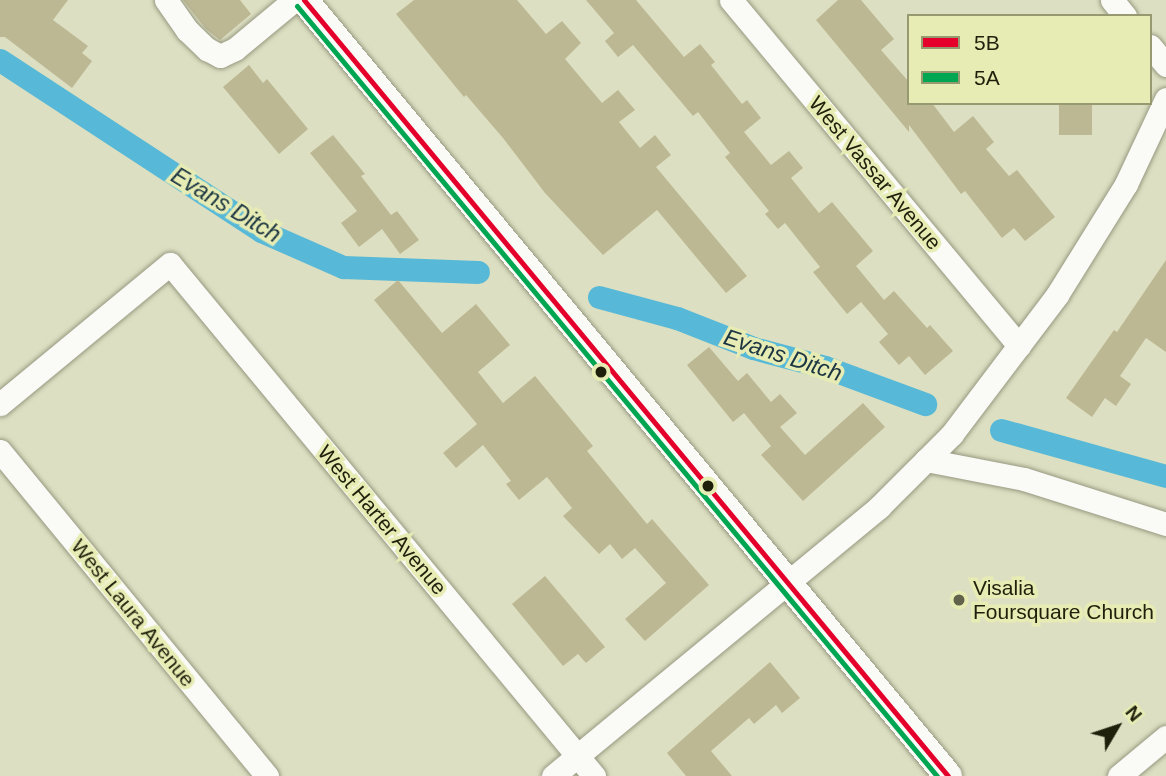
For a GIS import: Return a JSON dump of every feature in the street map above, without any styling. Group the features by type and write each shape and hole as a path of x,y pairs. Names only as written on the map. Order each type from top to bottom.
{"main road":[{"path":"304,0 948,776"}],"street":[{"path":"166,0 187,30 207,49 220,56 235,49 294,0"},
{"name":"West Vassar Avenue","path":"731,0 1019,346"},
{"path":"1112,0 1123,14"},
{"path":"1152,48 1166,65"},
{"path":"553,776 879,507 952,434 1057,295 1126,184 1166,99"},
{"name":"West Harter Avenue","path":"0,404 170,264 594,776"},
{"name":"West Laura Avenue","path":"0,451 267,776"},
{"path":"926,460 1024,480 1166,524"},
{"path":"1119,776 1166,737"}],"building":[{"path":"0,0 68,0 53,20 88,46 82,53 92,61 72,88 5,37 0,37"},
{"path":"183,0 240,0 251,14 220,40 206,29"},
{"path":"414,0 517,0 546,34 562,21 581,43 565,59 602,103 618,90 635,110 619,122 640,148 655,135 671,155 656,167 747,276 726,293 657,210 603,255 545,193 503,138 466,95 464,97 396,14"},
{"path":"586,0 636,0 684,57 700,44 715,62 711,65 742,104 747,100 761,118 744,132 771,165 789,151 803,168 791,178 819,213 832,202 873,251 856,266 884,300 894,291 927,328 930,325 953,351 925,375 909,356 899,365 879,342 888,334 861,302 847,314 813,272 820,267 785,223 778,229 765,214 769,211 725,157 730,153 698,112 693,116 633,45 618,57 605,41 614,33"},
{"path":"838,0 861,0 894,39 881,50 907,80 907,105 934,105 954,132 973,116 994,142 986,149 1009,176 1017,170 1055,217 1025,241 1014,228 1002,238 965,191 961,194 909,125 909,132 816,20"},
{"path":"249,65 263,83 267,79 308,129 279,154 223,87"},
{"path":"1059,105 1092,105 1092,135 1059,135"},
{"path":"333,135 365,174 361,176 391,215 397,211 419,240 400,254 382,229 359,247 341,223 357,211 310,153"},
{"path":"1166,260 1166,352 1146,338 1120,376 1131,384 1116,406 1105,398 1092,417 1066,398 1114,330 1117,332"},
{"path":"398,280 442,333 476,304 510,345 478,372 503,403 535,376 593,446 587,451 647,524 652,519 709,585 645,641 625,619 666,583 635,548 622,559 610,544 599,554 563,516 572,508 547,477 519,500 506,484 511,481 483,445 456,468 443,453 477,424 374,300"},
{"path":"709,347 738,381 747,373 771,402 780,394 797,413 780,427 805,455 863,403 885,427 803,501 761,455 771,446 744,413 733,422 687,365"},
{"path":"545,576 605,647 586,663 578,654 563,666 512,604"},
{"path":"770,662 800,698 782,713 776,705 754,724 749,718 711,751 732,776 686,776 667,753"}],"waterway":[{"name":"Evans Ditch","path":"0,60 261,231 343,267 478,272"},
{"name":"Evans Ditch","path":"599,297 677,318 753,348 825,367 925,404"},
{"name":"Evans Ditch","path":"1001,430 1166,476"}],"transit line":[{"name":"5B","path":"304,0 948,776"},
{"name":"5A","path":"297,6 937,776"}],"place":[{"name":"Visalia Foursquare Church","path":"959,600"}]}
